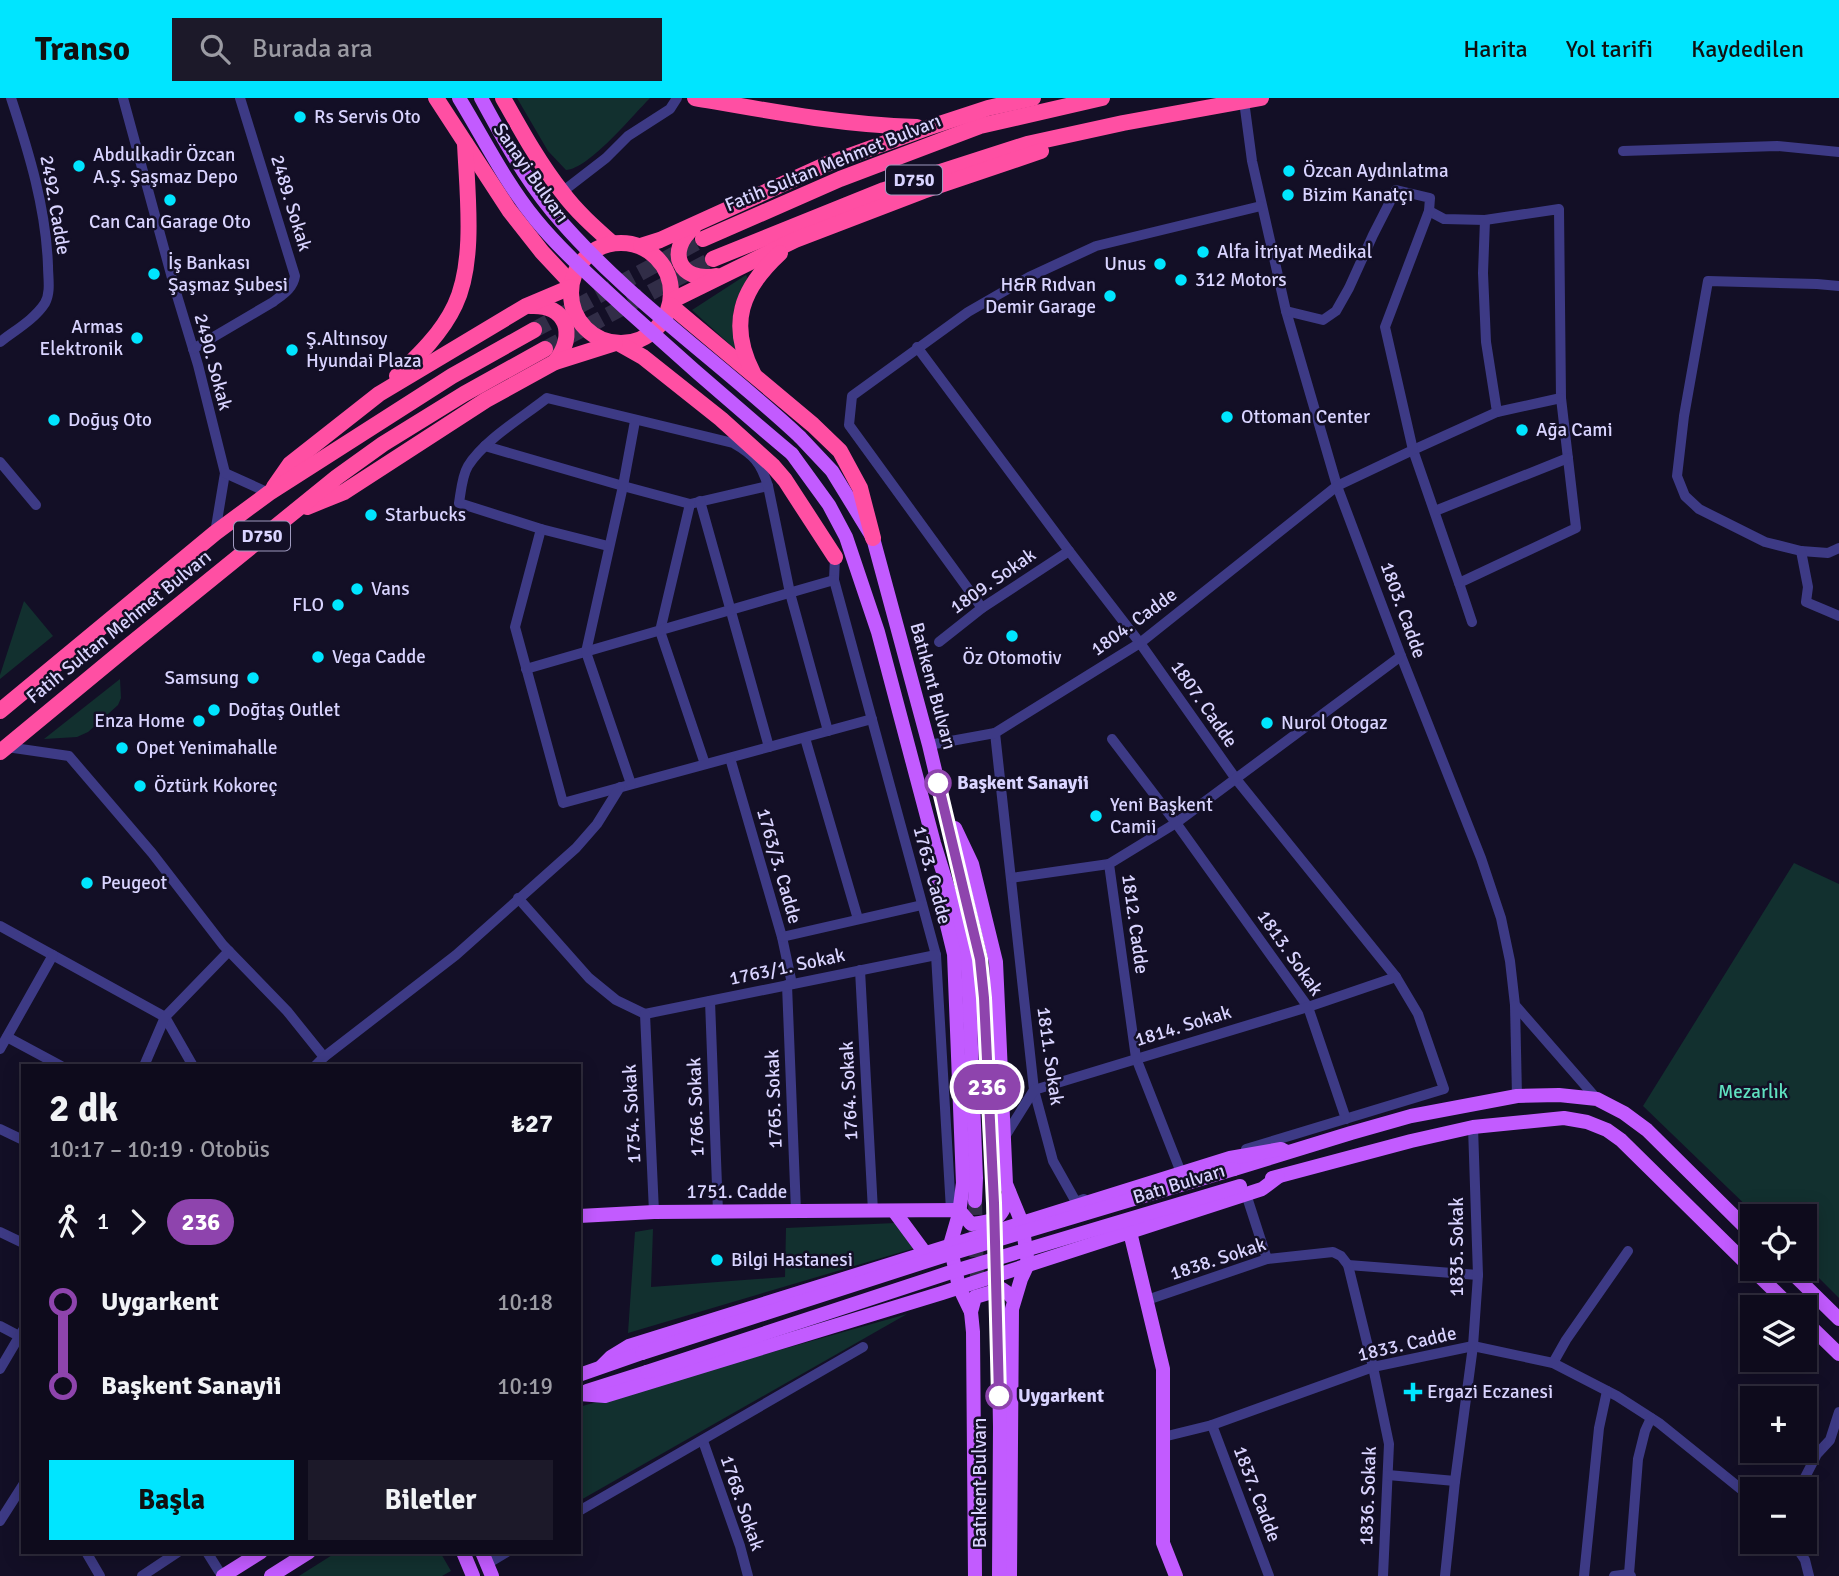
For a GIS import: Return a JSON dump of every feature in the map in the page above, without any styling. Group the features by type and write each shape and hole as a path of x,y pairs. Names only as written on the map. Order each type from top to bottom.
{"highway":[{"path":"436,98 509,210 571,285"},
{"path":"503,98 562,192 612,243"},
{"path":"695,98 799,117 882,127 927,128"},
{"name":"Fatih Sultan Mehmet Bulvarı","path":"702,239 840,179 980,126 1102,98"},
{"name":"D750","path":"641,246 660,240 827,164 927,128 1025,99 1061,107"},
{"name":"D750","path":"713,258 884,190 1027,144 1253,99"},
{"path":"671,303 795,240 923,191 1123,124"},
{"path":"379,394 440,331 456,304 464,279 468,235 466,143"},
{"path":"537,246 562,236 573,223 576,208"},
{"path":"706,218 680,242 678,255 681,265 689,274 703,278 732,270"},
{"path":"756,378 745,356 740,330 743,304 763,269 795,240"},
{"path":"617,343 637,341 653,333 666,317 671,303 671,286 666,269 655,255 641,246 626,243 612,243 596,249 582,260 571,285 571,301 576,317 587,331 602,340 617,343 643,357 721,418 773,466 835,557"},
{"name":"D750","path":"270,493 290,464 379,394 526,306 571,285"},
{"path":"671,303 840,451 860,488 873,538"},
{"path":"526,306 547,307 558,314 566,325 566,346 550,356"},
{"name":"Fatih Sultan Mehmet Bulvarı","path":"0,711 215,533 270,493 452,376 534,330"},
{"name":"Fatih Sultan Mehmet Bulvarı","path":"3,750 288,515 383,444 464,394 550,356 617,343"}],"main road":[{"name":"Sanayi Bulvarı","path":"459,98 489,151 536,220 568,256 609,293"},
{"name":"Sanayi Bulvarı","path":"481,98 505,141 551,210 622,282"},
{"name":"Batıkent Bulvarı","path":"622,282 800,437 832,471 873,538 929,745 980,959 994,1203"},
{"name":"Batıkent Bulvarı","path":"609,293 792,454 829,505 846,537 878,632 934,843 959,924 968,969 976,1161 975,1201"},
{"path":"829,505 835,537 835,557"},
{"path":"942,801 972,863 996,962 1006,1184 1022,1223 1028,1264 1012,1309 1010,1576"},
{"path":"934,843 932,866 954,954 963,1183 955,1210 950,1245 959,1287 975,1310"},
{"name":"Batı Bulvarı","path":"581,1374 943,1256 1287,1152 1411,1116 1517,1096 1559,1095 1597,1099 1624,1113 1647,1130 1740,1222"},
{"name":"Batı Bulvarı","path":"581,1393 948,1273 1243,1190 1278,1177 1473,1126 1564,1118 1587,1122 1607,1130 1621,1140 1740,1257"},
{"path":"602,1366 629,1346 950,1245 1230,1158 1281,1149 1287,1152"},
{"path":"581,1394 605,1396 959,1287 1130,1232 1243,1190"},
{"path":"955,1210 971,1224 990,1220 999,1217 1004,1211 1009,1192"},
{"path":"894,1210 925,1253"},
{"name":"1751. Cadde","path":"581,1216 654,1212 955,1210"},
{"path":"1130,1232 1163,1369 1163,1543 1176,1576"},
{"name":"Batı Bulvarı","path":"1764,1281 1779,1295"},
{"path":"1799,1281 1839,1319"},
{"path":"977,1576 973,1332 975,1297 1002,1290 1014,1300"},
{"name":"Batıkent Bulvarı","path":"998,1306 999,1576"},
{"path":"1817,1333 1839,1354"},
{"path":"222,1576 258,1554"},
{"path":"271,1576 306,1554"},
{"path":"464,1554 471,1575"}],"street":[{"name":"2492. Cadde","path":"0,342 37,312 46,302 49,292 46,232 31,163 11,98"},
{"name":"2490. Sokak","path":"123,98 225,473 215,533"},
{"name":"2489. Sokak","path":"193,349 284,295 294,282 295,276 240,98"},
{"path":"562,192 606,158 628,136 670,109 677,98"},
{"name":"1803. Cadde","path":"1253,99 1252,161 1261,206 1286,311 1337,486 1481,858 1501,918 1515,1005 1517,1096"},
{"path":"1623,151 1777,146 1839,152"},
{"path":"1286,311 1322,320 1336,311 1396,190 1430,198 1429,211 1385,327 1413,450 1472,622"},
{"path":"982,608 849,425 852,396 978,306 1029,277 1097,246 1261,206"},
{"path":"1429,211 1444,219 1485,220 1559,209 1561,398 1576,528 1459,583"},
{"path":"1485,220 1483,273 1486,342 1497,412"},
{"path":"1839,286 1708,281 1684,416 1677,476 1685,496 1699,509 1765,541 1801,551 1828,553 1839,548"},
{"name":"1807. Cadde","path":"917,348 1140,643 1236,779 1396,977 1418,1014 1444,1089"},
{"path":"608,546 541,529 459,503 467,467 485,446 547,398 733,443 750,453 764,472 768,486 790,593 828,731"},
{"name":"1804. Cadde","path":"929,745 995,733 1140,643 1337,486 1497,412 1561,398"},
{"path":"626,786 586,652 635,421"},
{"path":"485,446 623,486 695,503 768,486"},
{"path":"1435,511 1568,458"},
{"path":"0,461 36,505"},
{"path":"225,473 270,493"},
{"path":"695,503 730,610 769,747"},
{"path":"695,503 660,631 705,764"},
{"path":"541,529 515,627 563,803 872,719"},
{"name":"1809. Sokak","path":"939,642 982,608 1069,551"},
{"path":"1801,551 1808,587 1806,602 1839,616"},
{"name":"1763. Cadde","path":"835,557 834,580 936,955 955,1210"},
{"path":"526,669 834,580"},
{"name":"1812. Cadde","path":"1180,1170 1136,1058 1110,864 1176,823 1401,656"},
{"name":"1811. Sokak","path":"995,733 1034,1090 1053,1161 1076,1202 1444,1089"},
{"path":"804,738 858,919"},
{"name":"1813. Sokak","path":"1112,739 1308,1007 1346,1119"},
{"path":"3,750 69,755 152,853 229,951 287,1011 324,1057"},
{"name":"1763/3. Cadde","path":"730,758 782,937 789,984"},
{"path":"317,1064 456,955 576,848 626,786"},
{"path":"1011,878 1110,864"},
{"path":"518,898 589,978 616,1000 645,1014"},
{"path":"782,937 922,905"},
{"path":"0,926 165,1017 191,1064"},
{"path":"145,1064 165,1017 229,951"},
{"path":"0,1049 53,955"},
{"name":"1763/1. Sokak","path":"645,1014 936,955"},
{"name":"1764. Sokak","path":"860,970 873,1211"},
{"name":"1814. Sokak","path":"1034,1090 1308,1007 1396,977"},
{"name":"1765. Sokak","path":"789,984 796,1211"},
{"name":"1766. Sokak","path":"710,1001 718,1212"},
{"path":"1515,1005 1597,1099"},
{"name":"1754. Sokak","path":"645,1014 654,1212"},
{"path":"7,1037 57,1064"},
{"path":"1004,1138 1034,1090"},
{"name":"1835. Sokak","path":"1445,1576 1473,1346 1478,1275 1473,1126"},
{"path":"0,1129 21,1139"},
{"path":"1243,1190 1267,1259"},
{"path":"0,1232 21,1242"},
{"path":"1553,1363 1628,1251"},
{"name":"1838. Sokak","path":"1147,1300 1267,1259 1333,1252 1341,1256"},
{"name":"1836. Sokak","path":"1341,1256 1349,1265 1389,1444 1383,1576"},
{"path":"1349,1265 1478,1275"},
{"path":"0,1326 21,1333 0,1369"},
{"name":"1833. Cadde","path":"1163,1437 1212,1425 1373,1367 1473,1346 1553,1363 1607,1391 1651,1418 1740,1487"},
{"path":"581,1510 863,1347"},
{"path":"1584,1576 1598,1428 1607,1391"},
{"path":"1806,1477 1818,1454 1830,1440 1839,1412"},
{"path":"1614,1576 1630,1575 1638,1459 1651,1418"},
{"name":"1837. Cadde","path":"1212,1425 1269,1576"},
{"name":"1768. Sokak","path":"703,1441 748,1576"},
{"path":"1388,1475 1455,1481"},
{"path":"0,1521 21,1488"},
{"path":"87,1554 100,1576"},
{"path":"142,1576 175,1554"},
{"path":"208,1554 222,1576"},
{"path":"487,1564 504,1554"},
{"path":"1801,1554 1810,1576"}],"green space":[{"path":"517,98 650,98 598,151 576,167 566,170 548,151"},
{"path":"746,275 748,279 733,313 736,350 692,310"},
{"path":"24,601 53,636 0,679 0,675"},
{"path":"120,679 121,698 118,705 88,732 77,737 44,739"},
{"name":"Mezarlık","path":"1794,863 1839,884 1839,1298 1817,1276 1817,1204 1745,1204 1643,1106"},
{"path":"895,1223 915,1248 628,1333 635,1232 653,1229 651,1287 785,1277 786,1228"},
{"path":"907,1314 581,1500 581,1406"},
{"path":"334,1554 441,1554 451,1571 442,1576 299,1576"}],"tunnel":[{"path":"534,330 703,239"},
{"path":"545,349 713,259"},
{"path":"975,1201 977,1277"},
{"path":"995,1230 998,1306"}],"bus line":[{"name":"236","path":"938,783 980,959 984,998 998,1306 999,1396"}],"place":[{"name":"Rs Servis Oto","path":"300,117"},
{"name":"Abdulkadir Özcan A.Ş. Şaşmaz Depo","path":"79,166"},
{"name":"Özcan Aydınlatma","path":"1289,171"},
{"name":"Bizim Kanatçı","path":"1288,195"},
{"name":"Can Can Garage Oto","path":"170,200"},
{"name":"Alfa İtriyat Medikal","path":"1203,252"},
{"name":"Unus","path":"1160,264"},
{"name":"İş Bankası Şaşmaz Şubesi","path":"154,274"},
{"name":"312 Motors","path":"1181,280"},
{"name":"H&R Rıdvan Demir Garage","path":"1110,296"},
{"name":"Armas Elektronik","path":"137,338"},
{"name":"Ş.Altınsoy Hyundai Plaza","path":"292,350"},
{"name":"Ottoman Center","path":"1227,417"},
{"name":"Doğuş Oto","path":"54,420"},
{"name":"Ağa Cami","path":"1522,430"},
{"name":"Starbucks","path":"371,515"},
{"name":"Vans","path":"357,589"},
{"name":"FLO","path":"338,605"},
{"name":"Öz Otomotiv","path":"1012,636"},
{"name":"Vega Cadde","path":"318,657"},
{"name":"Samsung","path":"253,678"},
{"name":"Doğtaş Outlet","path":"214,710"},
{"name":"Enza Home","path":"199,721"},
{"name":"Nurol Otogaz","path":"1267,723"},
{"name":"Opet Yenimahalle","path":"122,748"},
{"name":"Başkent Sanayii","path":"938,783"},
{"name":"Öztürk Kokoreç","path":"140,786"},
{"name":"Yeni Başkent Camii","path":"1096,816"},
{"name":"Peugeot","path":"87,883"},
{"name":"Bilgi Hastanesi","path":"717,1260"},
{"name":"Ergazi Eczanesi","path":"1413,1392"},
{"name":"Uygarkent","path":"999,1396"}]}
